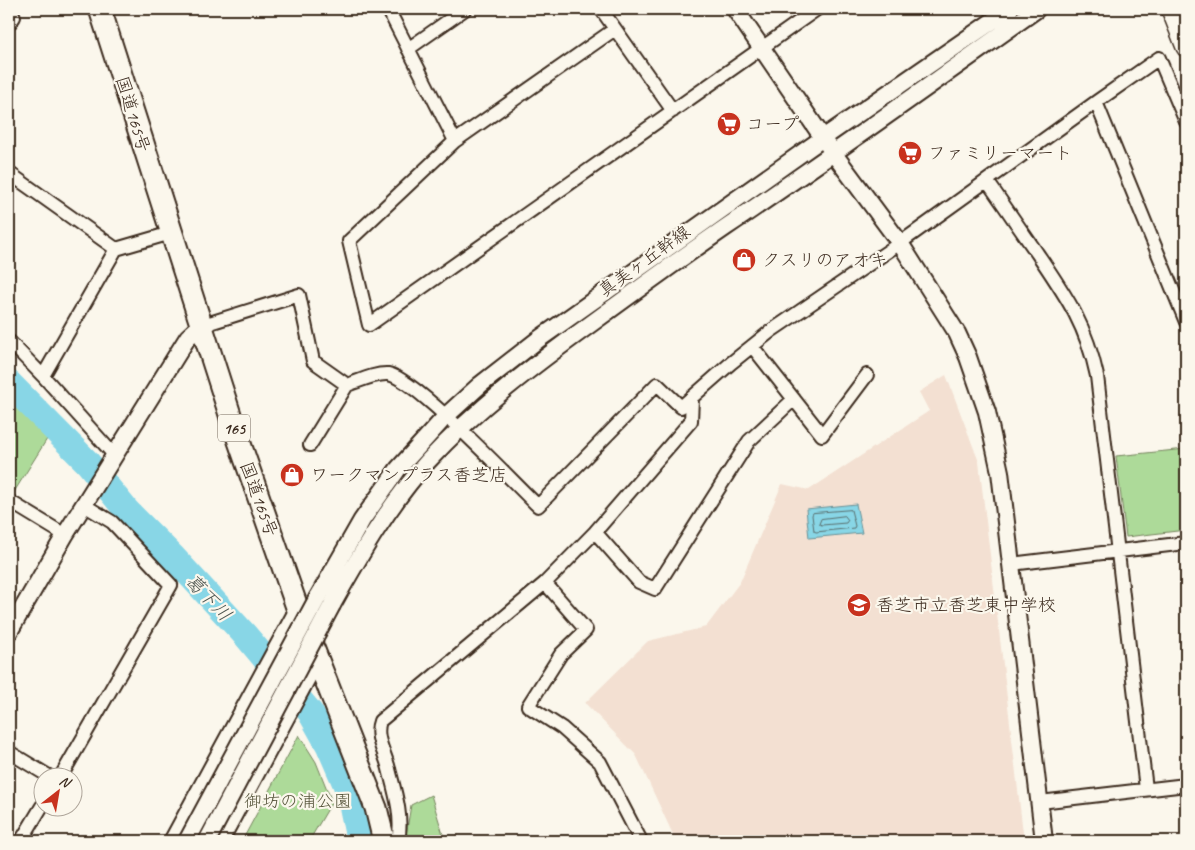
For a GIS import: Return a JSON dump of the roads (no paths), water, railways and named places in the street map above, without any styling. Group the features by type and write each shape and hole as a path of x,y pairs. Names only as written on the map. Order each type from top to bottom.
{"highway":[{"name":"国道165号","path":"100,9 200,326 315,668 370,792 384,841"}],"main road":[{"path":"1171,9 1186,47"}],"street":[{"path":"9,24 14,17 11,9"},
{"path":"388,9 455,141"},
{"path":"408,48 465,9"},
{"path":"601,9 673,110"},
{"path":"734,9 834,154 900,243 957,333 968,356 988,412 1000,472 1044,841"},
{"path":"615,29 455,141 349,242 369,325 818,9"},
{"name":"真美ヶ丘幹線","path":"325,601 343,552 378,496 398,469 446,416 480,385 539,339 823,138 1010,9"},
{"name":"真美ヶ丘幹線","path":"325,601 400,496 427,463 459,429 493,398 548,354 679,260 834,154 1037,9"},
{"path":"310,445 347,385 388,374 410,385 446,416 538,506 656,384 682,407 752,346 1159,58 1186,122"},
{"path":"1096,102 1186,322"},
{"path":"9,173 116,249"},
{"path":"987,181 1069,299 1092,351 1097,376 1146,789"},
{"path":"43,376 116,249 171,233"},
{"path":"9,632 65,535 188,337 200,326 299,295 313,361 347,385"},
{"path":"9,341 43,376 112,461"},
{"path":"752,346 822,435 867,376"},
{"path":"595,532 640,582 655,589 749,441 794,399"},
{"path":"398,841 400,830 399,813 389,769 378,736 377,729 380,721 545,583 595,532 691,421 692,400"},
{"path":"9,500 65,535"},
{"path":"66,768 171,585 112,522 84,505"},
{"path":"1010,564 1186,543"},
{"path":"545,583 586,630 561,654 528,706 562,728 600,762 641,841"},
{"path":"187,841 325,601"},
{"path":"208,841 325,601"},
{"path":"170,841 296,607"},
{"path":"222,841 315,668"},
{"path":"9,752 35,768"},
{"path":"1040,802 1186,785"},
{"path":"22,841 35,818"}],"water":[{"path":"856,504 862,533 809,538 806,509"}],"waterway":[{"name":"葛下川","path":"9,383 88,463 127,511 174,558 246,636 310,712 329,746 349,792 359,841"}],"place":[{"name":"コープ","path":"729,124"},
{"name":"ファミリーマート","path":"910,153"},
{"name":"クスリのアオキ","path":"744,260"},
{"name":"ワークマンプラス香芝店","path":"292,475"},
{"name":"香芝市立香芝東中学校","path":"859,605"}],"park label":[{"name":"御坊の浦公園","path":"298,801"}]}
